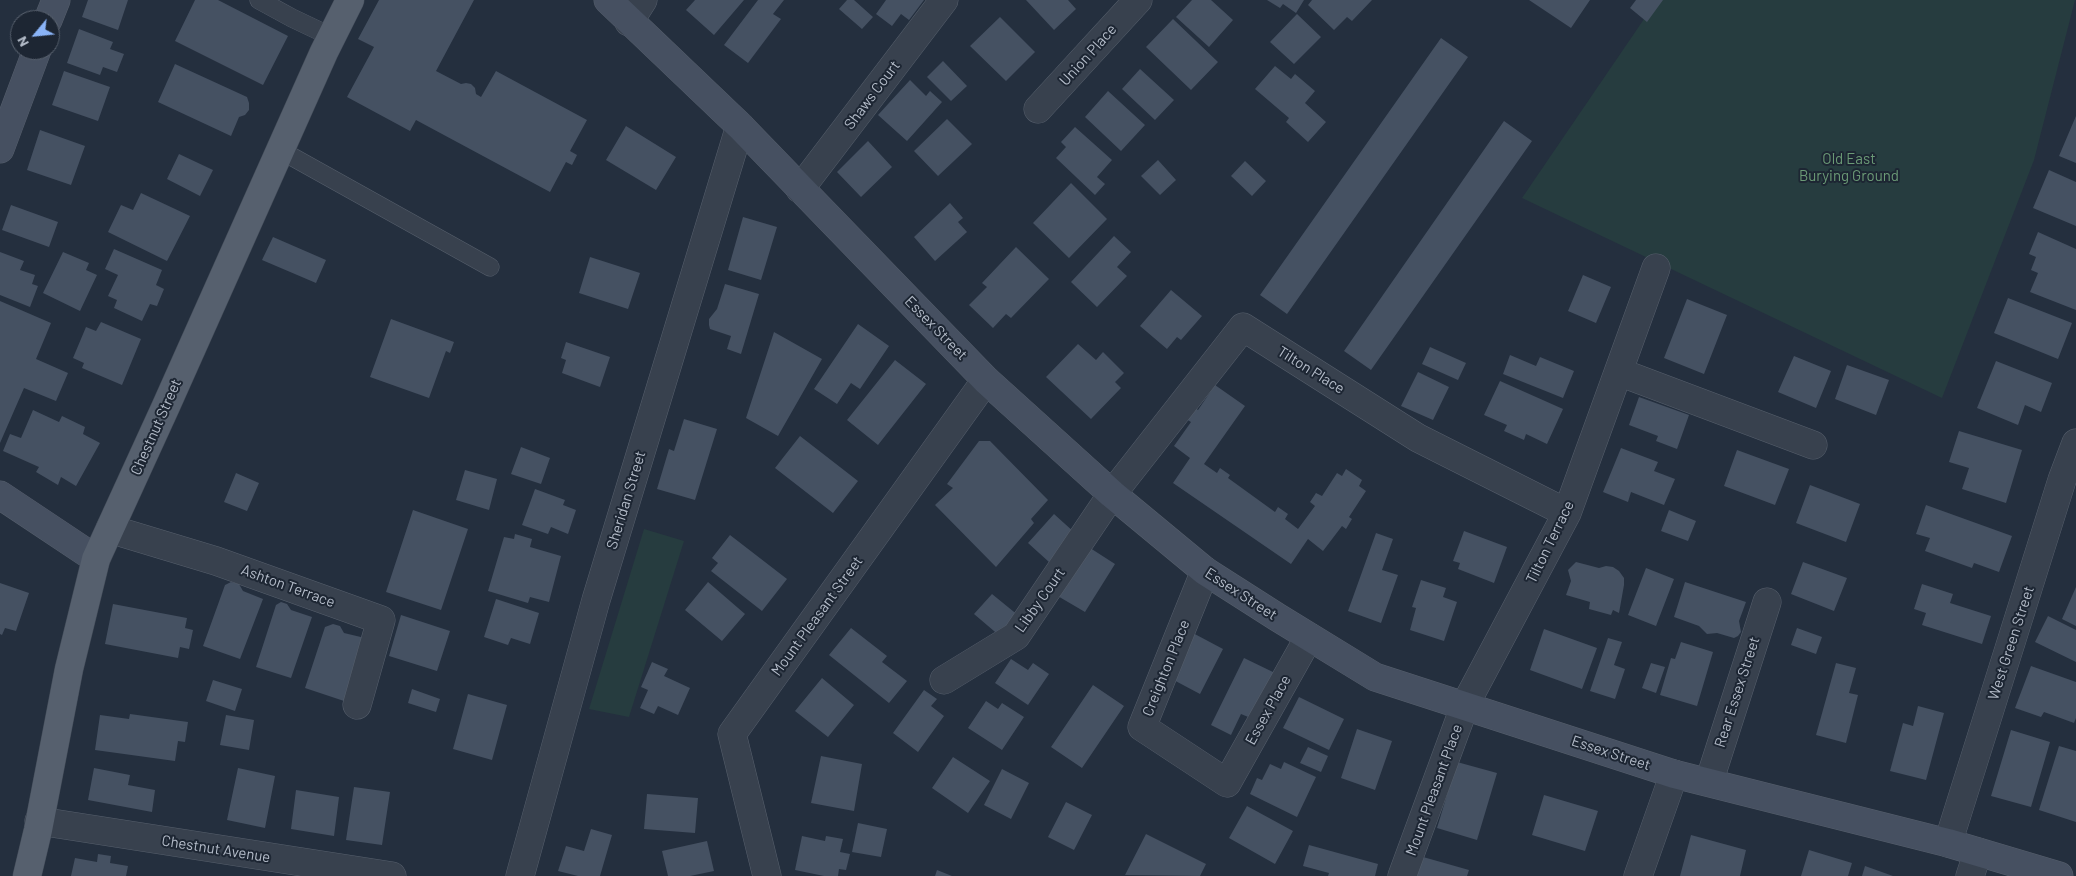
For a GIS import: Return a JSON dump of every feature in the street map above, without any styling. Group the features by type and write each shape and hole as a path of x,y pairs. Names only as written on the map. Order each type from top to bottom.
{"main road":[{"name":"Chestnut Street","path":"27,876 69,669 96,558 280,150 350,0"},
{"name":"Essex Street","path":"608,0 636,11 740,126 986,380 1112,494 1205,571 1375,677 1674,774 1948,844 1974,864 2059,876"},
{"path":"0,149 33,60"},
{"path":"0,495 96,558"}],"street":[{"name":"Shaws Court","path":"800,189 944,0"},
{"name":"Union Place","path":"1038,110 1138,0"},
{"name":"Sheridan Street","path":"520,876 596,600 740,126"},
{"name":"Tilton Terrace","path":"1466,705 1567,513 1656,268"},
{"name":"Tilton Place","path":"1112,494 1243,327 1418,438 1567,513"},
{"path":"1619,372 1813,445"},
{"name":"Mount Pleasant Street","path":"768,876 732,734 986,380"},
{"name":"West Green Street","path":"1948,844 2062,480 2076,443"},
{"name":"Libby Court","path":"944,680 1016,636 1112,494"},
{"name":"Ashton Terrace","path":"110,529 216,561 381,620 358,705"},
{"name":"Creighton Place","path":"1205,571 1142,726 1227,782"},
{"name":"Rear Essex Street","path":"1709,782 1767,602"},
{"name":"Essex Place","path":"1227,782 1309,637"},
{"name":"Mount Pleasant Place","path":"1402,876 1466,705"},
{"path":"1638,876 1674,774"},
{"name":"Chestnut Avenue","path":"39,821 392,876"}],"lane":[{"path":"259,0 332,37"},
{"path":"280,150 490,267"}],"green space":[{"name":"Old East Burying Ground","path":"1657,0 2075,0 2034,160 1942,398 1522,198"},
{"path":"644,529 684,541 629,717 589,709"}],"building":[{"path":"88,0 128,0 118,30 82,17"},
{"path":"195,0 218,0 288,36 263,85 175,41"},
{"path":"379,0 474,0 436,71 461,84 471,84 475,88 476,94 481,97 496,71 587,120 570,151 577,155 572,165 566,162 550,192 416,120 410,131 347,97 374,47 358,39"},
{"path":"695,0 744,0 714,35 686,10"},
{"path":"758,0 784,0 773,14 781,19 748,63 724,45"},
{"path":"847,0 854,0 873,17 862,29 839,9"},
{"path":"886,0 924,0 909,20 901,14 892,26 876,14"},
{"path":"1026,0 1068,0 1076,9 1054,30"},
{"path":"1192,0 1211,0 1233,20 1209,47 1176,17"},
{"path":"1267,0 1304,0 1296,13 1283,4 1280,8"},
{"path":"1312,0 1372,0 1352,21 1347,17 1334,30 1308,5"},
{"path":"1529,0 1590,0 1571,28"},
{"path":"1636,0 1663,0 1647,22 1630,8"},
{"path":"1297,14 1321,37 1294,64 1270,42"},
{"path":"1000,17 1035,52 1006,81 970,46"},
{"path":"1173,19 1218,62 1191,90 1146,47"},
{"path":"79,29 113,42 110,49 124,54 117,72 103,67 100,75 67,63"},
{"path":"1441,38 1468,57 1287,314 1260,295"},
{"path":"943,61 967,86 951,101 927,77"},
{"path":"175,64 247,97 249,110 245,115 239,117 231,136 158,102"},
{"path":"1275,66 1291,79 1295,74 1315,91 1305,103 1326,122 1308,142 1286,122 1289,118 1255,89"},
{"path":"1140,69 1174,100 1155,120 1122,89"},
{"path":"64,71 110,87 98,121 52,105"},
{"path":"910,80 926,96 930,91 942,102 907,141 878,115"},
{"path":"1108,91 1145,125 1121,151 1085,117"},
{"path":"2076,116 2076,163 2059,156"},
{"path":"947,119 972,144 938,176 914,151"},
{"path":"1504,121 1532,141 1371,370 1344,351"},
{"path":"626,126 676,157 656,190 606,160"},
{"path":"1075,127 1112,160 1097,177 1105,184 1095,195 1056,158 1066,147 1061,142"},
{"path":"40,130 85,146 71,185 27,170"},
{"path":"868,141 892,167 861,197 837,172"},
{"path":"179,154 213,170 200,196 167,179"},
{"path":"1158,160 1176,180 1160,195 1141,176"},
{"path":"1245,161 1266,181 1252,196 1231,176"},
{"path":"2049,170 2076,182 2076,226 2033,208"},
{"path":"1071,183 1107,219 1069,258 1033,223"},
{"path":"141,193 190,216 167,261 108,232 121,205 133,210"},
{"path":"950,203 963,218 958,222 967,232 935,261 914,237"},
{"path":"11,205 58,222 49,247 2,230"},
{"path":"743,217 777,227 761,280 728,270"},
{"path":"2038,232 2076,249 2076,310 2030,292 2038,273 2031,270 2036,257 2029,254"},
{"path":"1114,236 1131,252 1117,267 1127,276 1097,307 1071,282"},
{"path":"273,237 326,260 316,283 262,260"},
{"path":"1016,247 1049,279 1011,318 1006,314 993,328 969,305 987,287 982,283"},
{"path":"114,249 162,270 156,285 164,289 157,306 150,304 142,321 114,308 117,300 108,296 118,275 105,269"},
{"path":"0,252 24,261 20,270 35,275 32,284 38,286 30,307 0,295"},
{"path":"63,252 89,263 86,270 97,275 80,311 43,293"},
{"path":"590,257 640,273 628,309 579,293"},
{"path":"1583,275 1611,287 1596,323 1568,311"},
{"path":"725,284 759,294 741,354 727,349 731,336 710,329 709,325 709,319 717,309"},
{"path":"1171,290 1202,316 1181,340 1177,337 1167,349 1140,326"},
{"path":"2008,298 2072,323 2058,359 1994,333"},
{"path":"1687,299 1727,315 1704,374 1664,358"},
{"path":"0,301 51,323 36,359 68,373 56,401 24,388 0,443"},
{"path":"391,319 454,342 450,353 446,351 429,398 370,377"},
{"path":"101,322 141,339 122,385 82,368 84,363 73,358 86,327 96,331"},
{"path":"858,324 889,346 860,389 851,383 837,404 814,389"},
{"path":"774,332 822,359 778,436 746,418"},
{"path":"566,342 610,357 600,387 562,373 566,360 561,358"},
{"path":"1078,344 1096,360 1103,352 1124,373 1115,382 1121,388 1091,419 1046,377"},
{"path":"1430,347 1466,363 1458,380 1422,364"},
{"path":"1510,355 1536,366 1540,357 1574,371 1563,398 1503,374"},
{"path":"1794,356 1831,371 1816,408 1778,392"},
{"path":"895,360 926,384 878,445 847,420"},
{"path":"1996,361 2052,383 2041,412 2025,405 2018,425 1977,408"},
{"path":"1847,365 1889,380 1876,415 1835,399"},
{"path":"1418,372 1449,387 1433,420 1401,406"},
{"path":"1500,381 1563,409 1547,444 1526,434 1524,440 1504,431 1507,425 1484,415"},
{"path":"1215,385 1245,406 1204,464 1217,473 1220,468 1230,475 1228,478 1275,512 1278,507 1288,514 1285,519 1298,529 1315,506 1310,502 1316,493 1322,496 1337,473 1342,476 1346,469 1362,480 1359,486 1366,491 1349,517 1352,519 1346,529 1342,526 1323,551 1308,539 1291,564 1173,483 1190,458 1174,446 1191,422 1186,419 1194,407 1198,410"},
{"path":"1639,397 1689,415 1677,449 1656,441 1658,436 1629,425"},
{"path":"33,410 59,422 62,416 85,427 83,434 100,443 76,486 61,477 58,485 36,472 39,467 3,451 10,434 21,438"},
{"path":"684,419 717,429 695,500 657,489 669,449 674,451"},
{"path":"1959,431 2022,450 2006,503 1962,489 1969,468 1949,462"},
{"path":"800,436 858,481 833,513 775,468"},
{"path":"979,441 990,441 1048,500 1031,519 1034,523 996,567 935,505 953,488 947,484"},
{"path":"521,447 550,458 541,484 511,474"},
{"path":"1621,448 1658,462 1654,471 1675,479 1664,505 1631,492 1628,502 1603,492"},
{"path":"1737,450 1789,469 1775,505 1724,486"},
{"path":"465,470 497,479 489,510 456,500"},
{"path":"236,473 259,483 247,511 224,502"},
{"path":"1810,485 1860,504 1846,542 1796,523"},
{"path":"535,489 565,500 563,505 576,510 568,534 551,527 548,534 522,525"},
{"path":"1926,505 2012,536 1999,572 1974,563 1972,568 1925,551 1930,538 1916,534"},
{"path":"413,510 468,529 441,610 386,592"},
{"path":"1669,510 1696,521 1688,541 1661,531"},
{"path":"1054,514 1075,533 1049,562 1028,543"},
{"path":"1464,531 1507,547 1494,583 1458,569 1460,563 1453,561"},
{"path":"1376,533 1393,539 1382,570 1398,575 1381,623 1348,611"},
{"path":"515,534 532,539 530,547 561,556 549,602 530,597 528,603 488,591 504,537 514,539"},
{"path":"730,535 787,579 762,611 711,571 718,563 712,558"},
{"path":"1087,546 1115,564 1085,612 1056,595"},
{"path":"1576,562 1599,568 1613,567 1619,571 1624,578 1624,585 1619,613 1613,610 1611,615 1589,609 1590,602 1566,595 1571,581 1568,570"},
{"path":"1803,562 1847,578 1834,611 1791,594"},
{"path":"1646,568 1674,579 1656,626 1628,615"},
{"path":"1421,580 1446,588 1443,597 1457,602 1444,641 1410,630 1416,608 1412,607"},
{"path":"231,582 239,584 243,591 263,599 240,659 203,646 225,585"},
{"path":"708,582 745,614 722,641 685,610"},
{"path":"1685,582 1746,602 1739,621 1741,632 1738,636 1734,638 1717,633 1707,634 1699,626 1674,617"},
{"path":"0,583 29,593 16,631 5,628 2,635 0,634"},
{"path":"1922,584 1953,594 1950,603 1991,616 1982,644 1922,625 1926,613 1914,609"},
{"path":"2076,587 2076,626 2062,619"},
{"path":"992,594 1019,616 1001,637 974,614"},
{"path":"496,599 539,613 530,644 511,638 508,645 484,637"},
{"path":"281,602 287,604 291,610 312,617 291,678 256,667 276,605"},
{"path":"113,604 187,618 185,628 193,630 189,649 180,647 178,658 105,644"},
{"path":"401,615 450,631 437,671 389,656"},
{"path":"2048,616 2076,630 2076,662 2035,642"},
{"path":"333,624 340,626 344,633 365,638 344,701 305,688 325,627"},
{"path":"851,628 887,656 882,662 907,681 889,703 829,655"},
{"path":"1797,628 1822,637 1816,654 1791,645"},
{"path":"1544,629 1597,648 1582,689 1530,670"},
{"path":"1191,632 1223,649 1200,694 1168,677"},
{"path":"1608,638 1622,642 1614,665 1625,669 1615,699 1590,691"},
{"path":"1681,642 1713,652 1697,706 1660,695 1671,658 1675,659"},
{"path":"1244,658 1275,673 1253,719 1241,714 1231,735 1211,725"},
{"path":"1011,659 1028,670 1033,663 1049,674 1028,705 995,683"},
{"path":"652,662 668,669 664,676 690,688 678,715 658,706 654,714 640,708 648,690 641,687"},
{"path":"1651,663 1665,667 1656,693 1642,688"},
{"path":"1836,663 1856,668 1849,693 1858,695 1846,743 1816,735"},
{"path":"2031,666 2076,682 2076,718 2074,723 2044,712 2041,717 2015,708"},
{"path":"822,678 854,705 828,737 795,711"},
{"path":"213,680 242,689 235,711 206,701"},
{"path":"1093,685 1124,706 1082,768 1051,747"},
{"path":"412,689 440,699 436,712 408,703"},
{"path":"924,690 937,699 931,706 944,716 918,752 893,733"},
{"path":"468,694 507,705 492,760 453,749"},
{"path":"1299,697 1344,719 1329,750 1283,728"},
{"path":"986,701 998,709 1002,703 1024,717 1002,750 968,728"},
{"path":"1918,706 1944,713 1926,780 1890,771 1903,723 1913,726"},
{"path":"130,714 188,722 185,742 178,741 175,761 95,750 100,715 129,719"},
{"path":"226,715 254,720 249,750 220,745"},
{"path":"1357,729 1392,741 1375,790 1341,778"},
{"path":"2011,730 2050,742 2031,807 1991,796"},
{"path":"2059,746 2076,751 2076,822 2039,810"},
{"path":"1308,747 1328,756 1321,772 1300,763"},
{"path":"821,756 862,764 854,811 811,803"},
{"path":"953,757 990,781 968,813 932,788"},
{"path":"1284,762 1316,777 1297,817 1250,794 1257,778 1262,780 1270,764 1281,769"},
{"path":"1457,762 1497,773 1477,840 1437,828"},
{"path":"94,768 130,775 128,785 155,790 152,812 88,800"},
{"path":"238,768 275,776 265,828 227,820"},
{"path":"1002,769 1029,783 1011,819 984,805"},
{"path":"354,787 390,792 382,845 346,840"},
{"path":"296,790 339,797 334,836 291,829"},
{"path":"647,794 698,798 695,833 644,829"},
{"path":"1544,795 1598,811 1585,851 1532,835"},
{"path":"1066,802 1092,815 1074,850 1048,837"},
{"path":"1247,806 1293,831 1275,864 1229,838"},
{"path":"858,823 887,829 881,857 852,852"},
{"path":"591,829 612,835 600,876 578,876 558,871 566,846 584,851"},
{"path":"1146,834 1206,864 1200,876 1125,875"},
{"path":"1691,835 1746,850 1740,876 1680,876"},
{"path":"802,836 825,841 826,836 843,839 840,852 850,854 846,870 839,869 838,876 824,876 795,870"},
{"path":"707,841 714,871 690,876 668,876 662,851"},
{"path":"1309,845 1378,864 1375,876 1328,876 1329,873 1303,866"},
{"path":"1809,850 1852,863 1848,876 1801,876"},
{"path":"98,854 111,856 110,863 128,866 126,876 71,876 75,858 97,862"},
{"path":"1416,855 1469,870 1467,876 1410,876"},
{"path":"1865,866 1893,876 1862,876"},
{"path":"937,870 952,876 935,876"}]}
